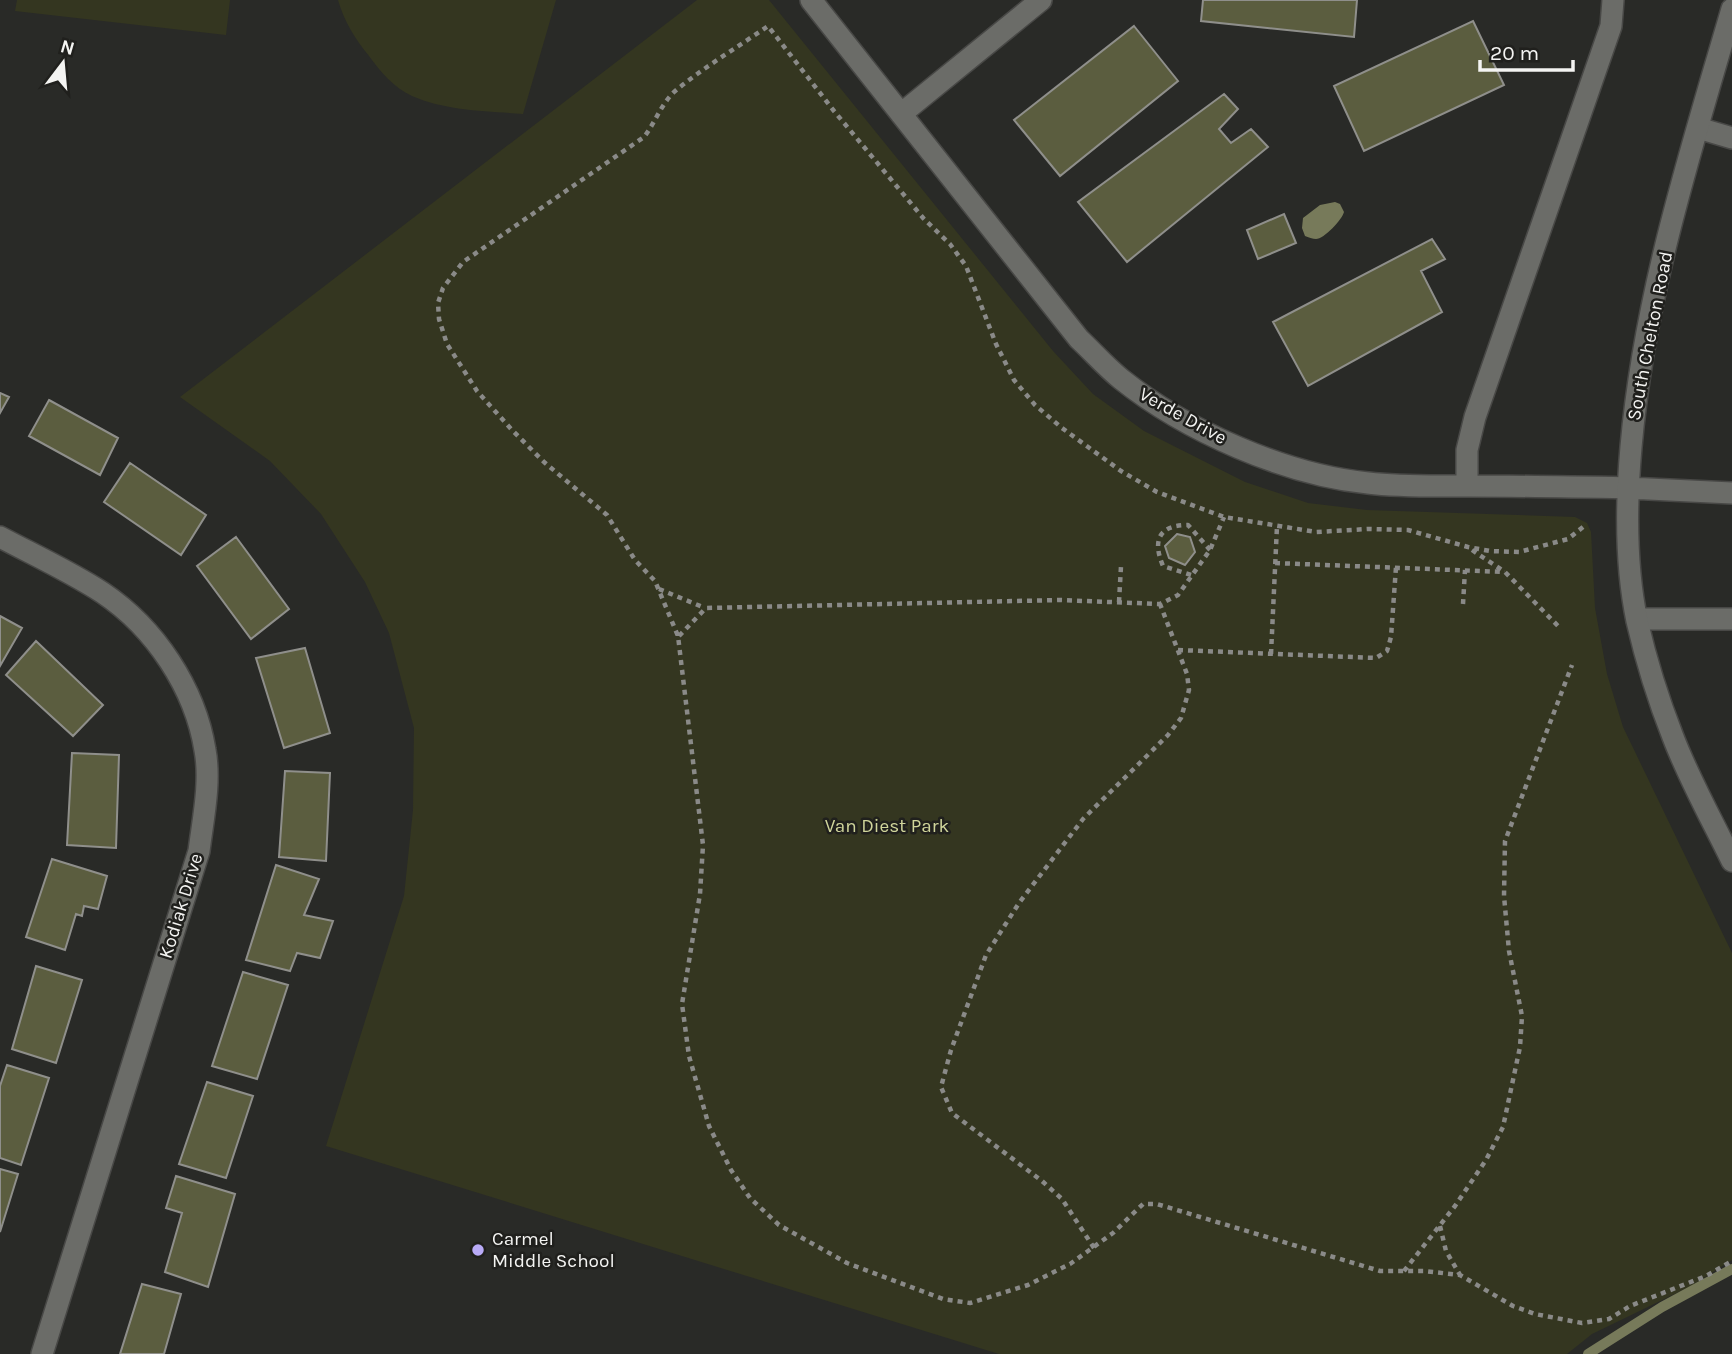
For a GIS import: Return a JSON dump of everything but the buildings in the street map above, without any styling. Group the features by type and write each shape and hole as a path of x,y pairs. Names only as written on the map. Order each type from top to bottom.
{"street":[{"name":"Verde Drive","path":"811,0 1079,339 1121,379 1204,431 1311,473 1366,483 1628,488 1732,493"},
{"path":"901,114 1041,0"},
{"path":"1467,486 1467,450 1475,418 1611,26 1613,0"},
{"name":"South Chelton Road","path":"1732,9 1649,318 1636,393 1628,488 1629,553 1637,619 1652,677 1673,739 1732,861"},
{"path":"1698,128 1732,138"},
{"name":"Kodiak Drive","path":"0,537 103,593 140,623 173,666 194,710 205,751 205,799 199,851 42,1354"},
{"path":"1637,619 1732,619"}],"path":[{"path":"768,26 675,92 655,115 650,129 643,137 463,262 443,288 438,303 439,319 447,344 477,391 544,462 607,515 635,560 654,581 678,636 703,845 700,894 682,1004 689,1056 709,1126 731,1170 750,1198 779,1225 848,1263 943,1299 970,1303 1028,1285 1070,1264 1094,1248 1143,1204 1157,1204 1380,1271 1424,1270 1460,1275 1513,1306 1535,1314 1582,1324 1609,1319 1630,1306 1706,1276 1732,1261"},
{"path":"658,589 706,608 1060,600 1160,604 1178,595 1210,550 1224,517"},
{"path":"1191,575 1163,566 1157,542 1162,532 1173,525 1188,525 1210,550"},
{"path":"1271,654 1277,526"},
{"path":"1468,547 1505,572 1559,627"},
{"path":"1275,563 1505,572"},
{"path":"1119,602 1121,566"},
{"path":"1178,650 1376,657 1387,651 1391,637 1396,567"},
{"path":"1463,604 1465,570"},
{"path":"1094,1248 1062,1199 952,1113 942,1087 951,1051 986,955 1019,903 1083,819 1168,735 1181,718 1189,690 1187,674 1160,604"},
{"path":"678,636 706,608"},
{"path":"1404,1271 1486,1160 1503,1127 1520,1048 1522,1016 1508,937 1504,896 1505,841 1572,665"},
{"path":"1440,1225 1446,1251 1460,1275"}],"green space":[{"path":"17,0 230,0 226,35 15,11"},
{"path":"338,0 556,0 523,114 453,107 405,93 393,84 359,43"},
{"name":"Van Diest Park","path":"697,0 769,0 1053,351 1093,394 1144,431 1245,482 1308,503 1367,510 1575,517 1587,523 1591,532 1595,608 1607,674 1623,727 1732,953 1732,1260 1689,1287 1592,1334 1567,1354 999,1354 326,1146 404,896 413,810 414,728 389,633 365,582 321,514 270,461 180,397"}],"shaded area":[{"path":"1335,202 1340,204 1344,212 1336,224 1319,238 1305,236 1303,218 1320,205"}],"waterway":[{"path":"1588,1354 1662,1307 1732,1269"}],"place":[{"name":"Carmel Middle School","path":"478,1250"}]}
